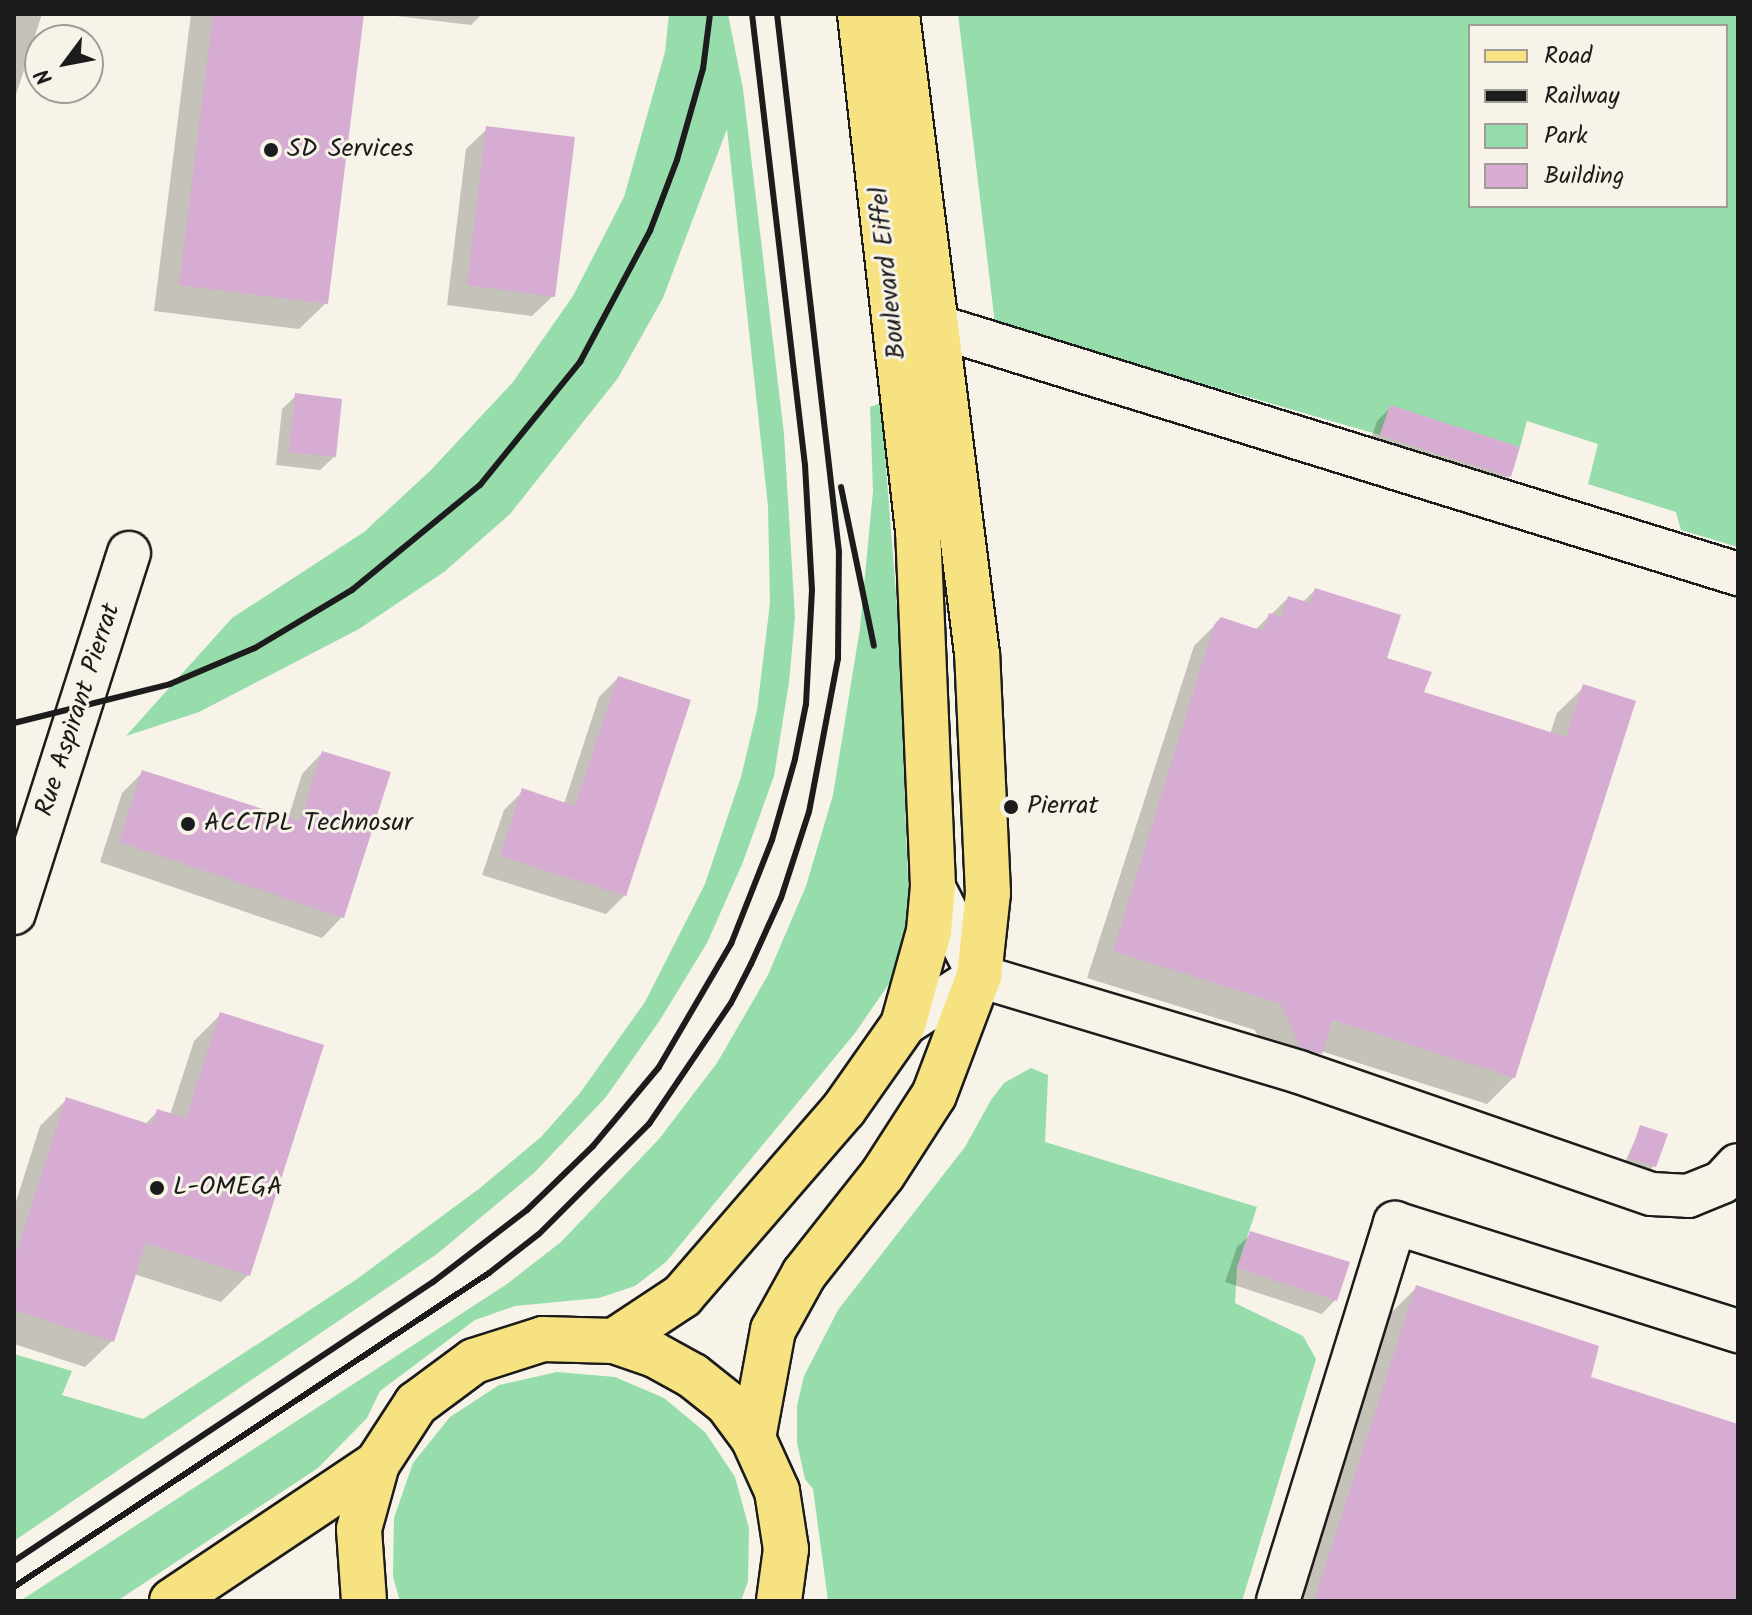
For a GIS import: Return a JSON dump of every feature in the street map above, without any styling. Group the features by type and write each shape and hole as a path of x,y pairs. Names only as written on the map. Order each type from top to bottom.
{"main road":[{"name":"Boulevard Eiffel","path":"614,1341 682,1296 844,1109 903,1025 920,979 933,886 918,531 860,14"},
{"path":"753,1438 773,1330 804,1274 883,1174 934,1095 979,976 988,893 977,654 933,325 897,14"},
{"path":"364,1601 359,1529 377,1464 416,1404 474,1361 543,1339 614,1341 655,1355 693,1376 727,1403 753,1438 777,1491 786,1549 779,1601"},
{"path":"172,1601 377,1464"}],"street":[{"path":"933,325 1738,574"},
{"name":"Rue Aspirant Pierrat","path":"14,913 129,553"},
{"path":"933,886 979,976 1299,1072 1652,1194 1688,1196 1722,1182 1738,1165"},
{"path":"903,1025 979,976"},
{"path":"1278,1601 1395,1223 1738,1331"}],"green space":[{"path":"669,14 728,14 743,89 784,434 795,617 789,682 774,776 743,862 707,943 660,1020 606,1097 534,1173 437,1254 14,1541 14,1354 72,1371 62,1395 143,1419 357,1279 480,1188 541,1137 580,1093 645,1002 705,884 741,777 757,710 770,603 768,506 727,129 663,298 618,378 510,514 444,572 359,629 199,712 126,736 232,618 364,532 431,470 513,382 573,296 624,197 665,52"},
{"path":"958,14 1738,14 1738,547 1681,530 1676,512 1588,484 1598,444 1527,421 1520,447 1390,406 1380,435 995,324"},
{"path":"881,403 899,633 909,913 902,965 855,1033 666,1262 635,1286 599,1298 515,1306 475,1320 380,1391 367,1418 318,1468 117,1601 20,1601 507,1284 561,1242 659,1139 717,1063 768,975 806,886 833,795 860,628 873,491 870,407"},
{"path":"1031,1068 1048,1075 1045,1142 1257,1207 1237,1268 1235,1303 1303,1336 1316,1359 1242,1601 828,1601 813,1489 805,1479 797,1443 797,1406 804,1376 838,1310 965,1147 991,1100 1004,1083"},
{"path":"557,1372 615,1377 664,1398 705,1432 735,1477 749,1528 748,1581 741,1601 400,1601 393,1577 394,1518 413,1463 450,1417 499,1385"}],"building":[{"name":"SD Services","path":"213,14 364,14 328,304 179,285"},
{"path":"486,126 575,137 555,297 467,285"},
{"path":"295,393 342,399 336,457 289,452"},
{"path":"1390,405 1520,447 1511,477 1380,435"},
{"path":"1315,588 1401,615 1387,658 1432,672 1424,692 1566,737 1583,684 1636,701 1515,1078 1333,1020 1322,1054 1300,1047 1281,1004 1113,951 1214,625 1221,617 1263,631 1269,613 1281,617 1288,596 1310,603"},
{"path":"618,676 691,700 626,896 500,856 522,788 575,806"},
{"path":"322,751 391,772 344,918 119,842 142,770 300,821"},
{"name":"L-OMEGA","path":"220,1012 324,1045 250,1276 146,1243 114,1342 14,1310 14,1260 66,1097 152,1125 157,1109 186,1118"},
{"path":"1640,1125 1668,1134 1656,1167 1629,1158"},
{"path":"1250,1231 1350,1262 1337,1301 1237,1268"},
{"path":"1416,1285 1599,1346 1591,1377 1738,1424 1738,1601 1314,1601"}],"railway":[{"path":"14,723 170,684 255,648 352,590 480,485 580,362 650,231 677,160 703,69 710,14"},
{"path":"14,1561 433,1282 527,1210 593,1146 659,1067 731,944 772,840 795,759 806,704 812,590 805,465 752,14"},
{"path":"14,1587 489,1273 539,1234 649,1124 731,1003 751,964 781,898 809,812 838,659 839,552 777,14"},
{"path":"841,487 874,646"}],"place":[{"name":"SD Services","path":"271,150"},
{"name":"Pierrat","path":"1011,807"},
{"name":"ACCTPL Technosur","path":"188,824"},
{"name":"L-OMEGA","path":"157,1188"}]}
